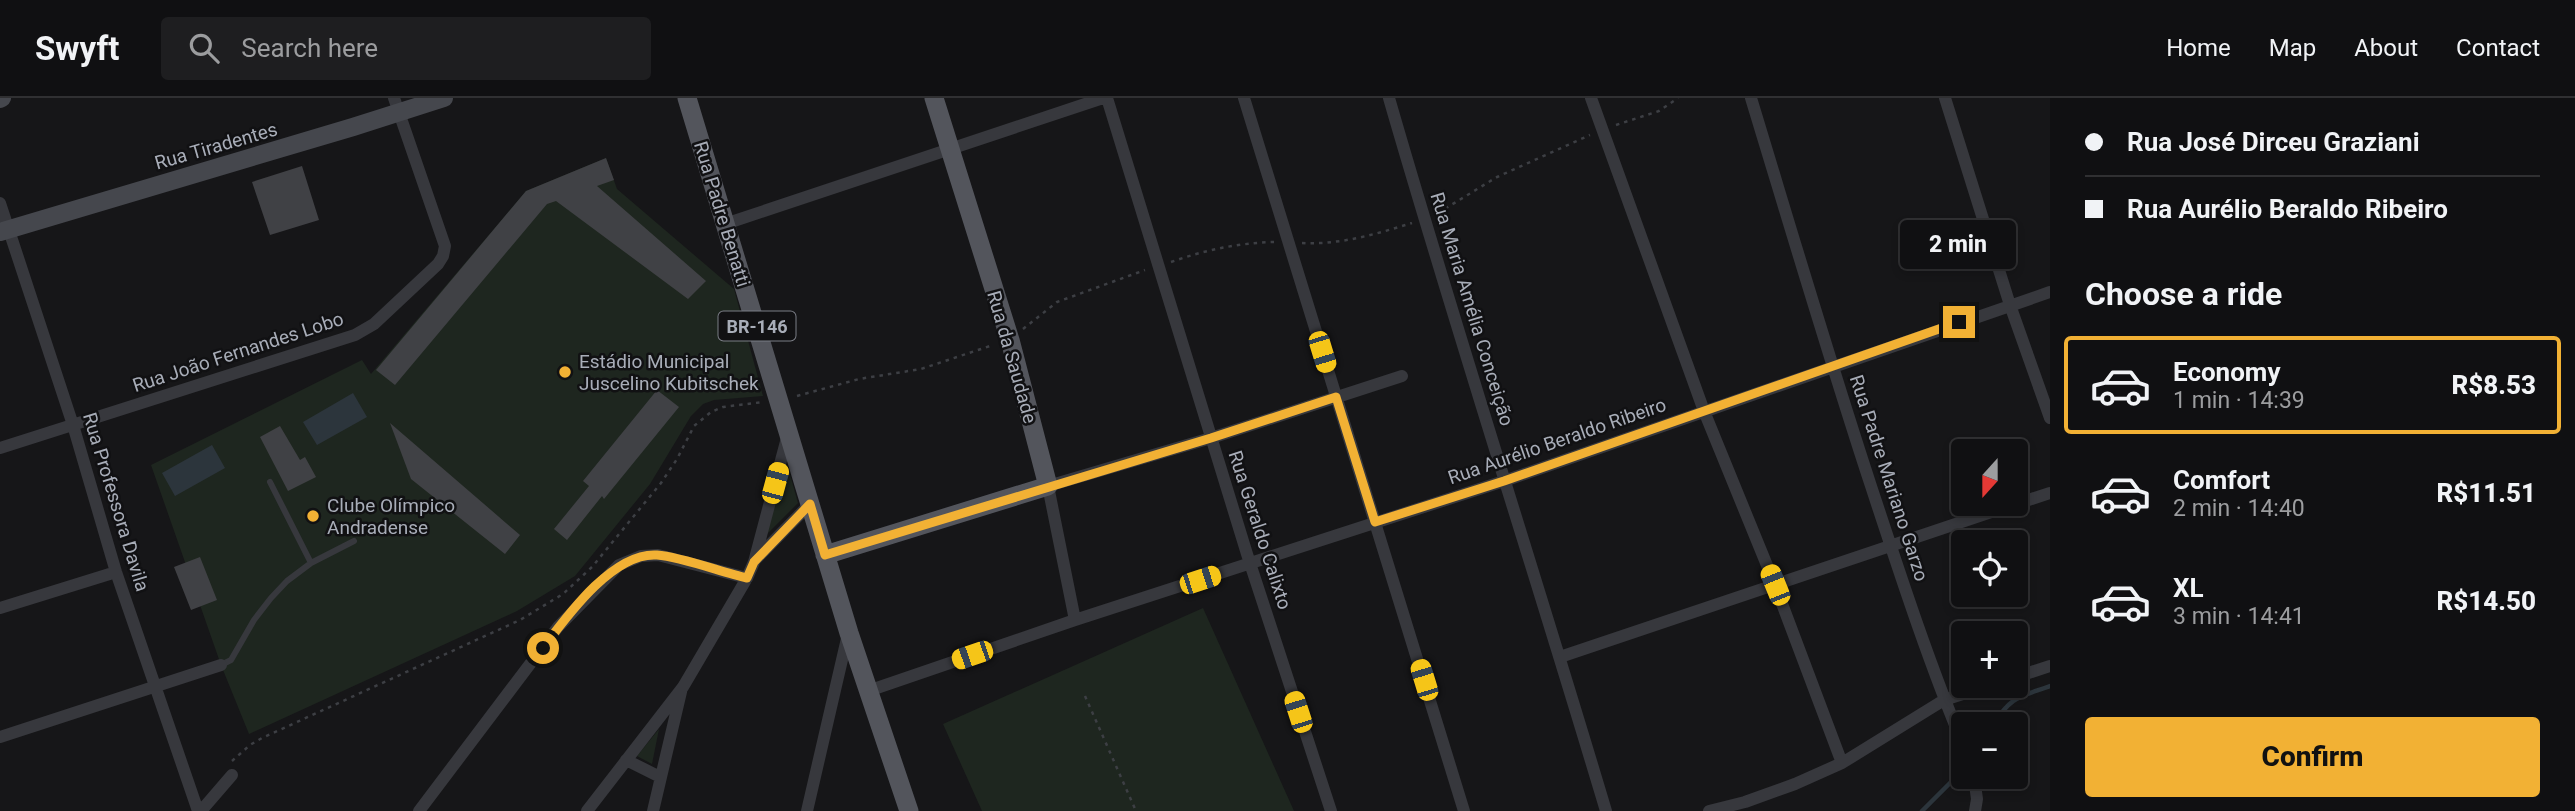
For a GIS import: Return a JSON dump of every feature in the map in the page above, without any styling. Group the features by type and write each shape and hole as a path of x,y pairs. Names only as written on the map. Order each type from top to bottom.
{"main road":[{"name":"Rua Tiradentes","path":"4,231 396,105 444,98"},
{"name":"Rua Padre Benatti","path":"687,98 868,691"},
{"name":"Rua da Saudade","path":"934,98 1010,340 1048,486"},
{"path":"825,555 1048,486"},
{"name":"BR-146","path":"868,691 909,811"}],"street":[{"path":"725,224 1105,98"},
{"name":"Rua Geraldo Calixto","path":"1105,98 1250,564 1331,811"},
{"path":"1244,98 1464,811"},
{"name":"Rua Maria Amélia Conceição","path":"1389,98 1606,811"},
{"path":"1591,98 1704,411 1775,585 1842,764"},
{"name":"Rua Padre Mariano Garzo","path":"1751,98 1832,366 1890,545 1951,716"},
{"path":"1945,98 2010,305 2050,418"},
{"name":"Rua João Fernandes Lobo","path":"0,448 365,330 438,264 445,246 396,105"},
{"name":"Rua Professora Davila","path":"0,203 4,231 73,425 116,572 200,811"},
{"name":"Rua Aurélio Beraldo Ribeiro","path":"868,691 1075,620 1504,481 2050,292"},
{"path":"1048,486 1211,438 1402,376"},
{"path":"587,811 683,687 747,578 754,562 789,431"},
{"name":"Rua da Saudade","path":"1048,486 1075,620"},
{"path":"2028,500 2050,493"},
{"path":"754,562 810,504"},
{"path":"1560,657 1979,516"},
{"path":"419,811 558,627 620,565 641,556 658,555 747,578"},
{"path":"0,608 116,572"},
{"path":"807,811 849,633"},
{"path":"0,737 221,665"},
{"path":"2028,673 2050,666"},
{"path":"653,811 683,687"},
{"path":"1709,811 1745,802 1842,764 1951,698"},
{"path":"626,760 660,776"},
{"path":"200,811 230,770"},
{"path":"1975,789 1975,811"}],"lane":[{"path":"270,482 311,563"},
{"path":"221,665 231,660 254,620 271,598 311,563 354,541"}],"path":[{"path":"230,770 238,754 262,738 520,620 563,594 593,567 661,483 694,426 711,412 723,407 780,400 859,379 921,369 1010,340 1057,302 1213,248 1250,243 1340,242 1424,219 1443,211 1497,177 1602,130 1659,111 1678,98"},
{"path":"1086,696 1136,811"}],"shaded area":[{"path":"606,158 617,189 734,289 763,396 714,400 703,404 691,416 650,484 575,576 517,611 249,734 221,665 151,465 362,360 371,374 526,191"},
{"path":"353,393 367,417 317,445 303,422"},
{"path":"212,445 225,468 175,496 162,473"},
{"path":"787,464 798,503 766,535"},
{"path":"1203,608 1294,811 982,811 943,724"},
{"path":"659,729 652,764 637,756"}],"building":[{"path":"606,158 614,180 597,186 706,281 688,299 556,201 547,204 395,385 376,370 526,191"},
{"path":"302,166 319,220 270,235 252,182"},
{"path":"657,390 679,407 567,540 554,529 589,486 583,481"},
{"path":"390,423 520,535 505,554 411,479"},
{"path":"280,426 300,460 305,457 316,477 288,491 260,437"},
{"path":"200,557 217,600 191,610 174,567"}],"waterway":[{"path":"2003,712 2024,695 2050,686"},
{"path":"1922,811 1951,782"}],"place":[{"name":"Estádio Municipal Juscelino Kubitschek","path":"565,372"},
{"name":"Clube Olímpico Andradense","path":"313,516"}],"route":[{"path":"543,648 558,627 600,582 620,565 641,556 658,555 747,578 754,562 810,504 825,555 1211,438 1336,397 1375,522 1504,481 1959,322"}]}
